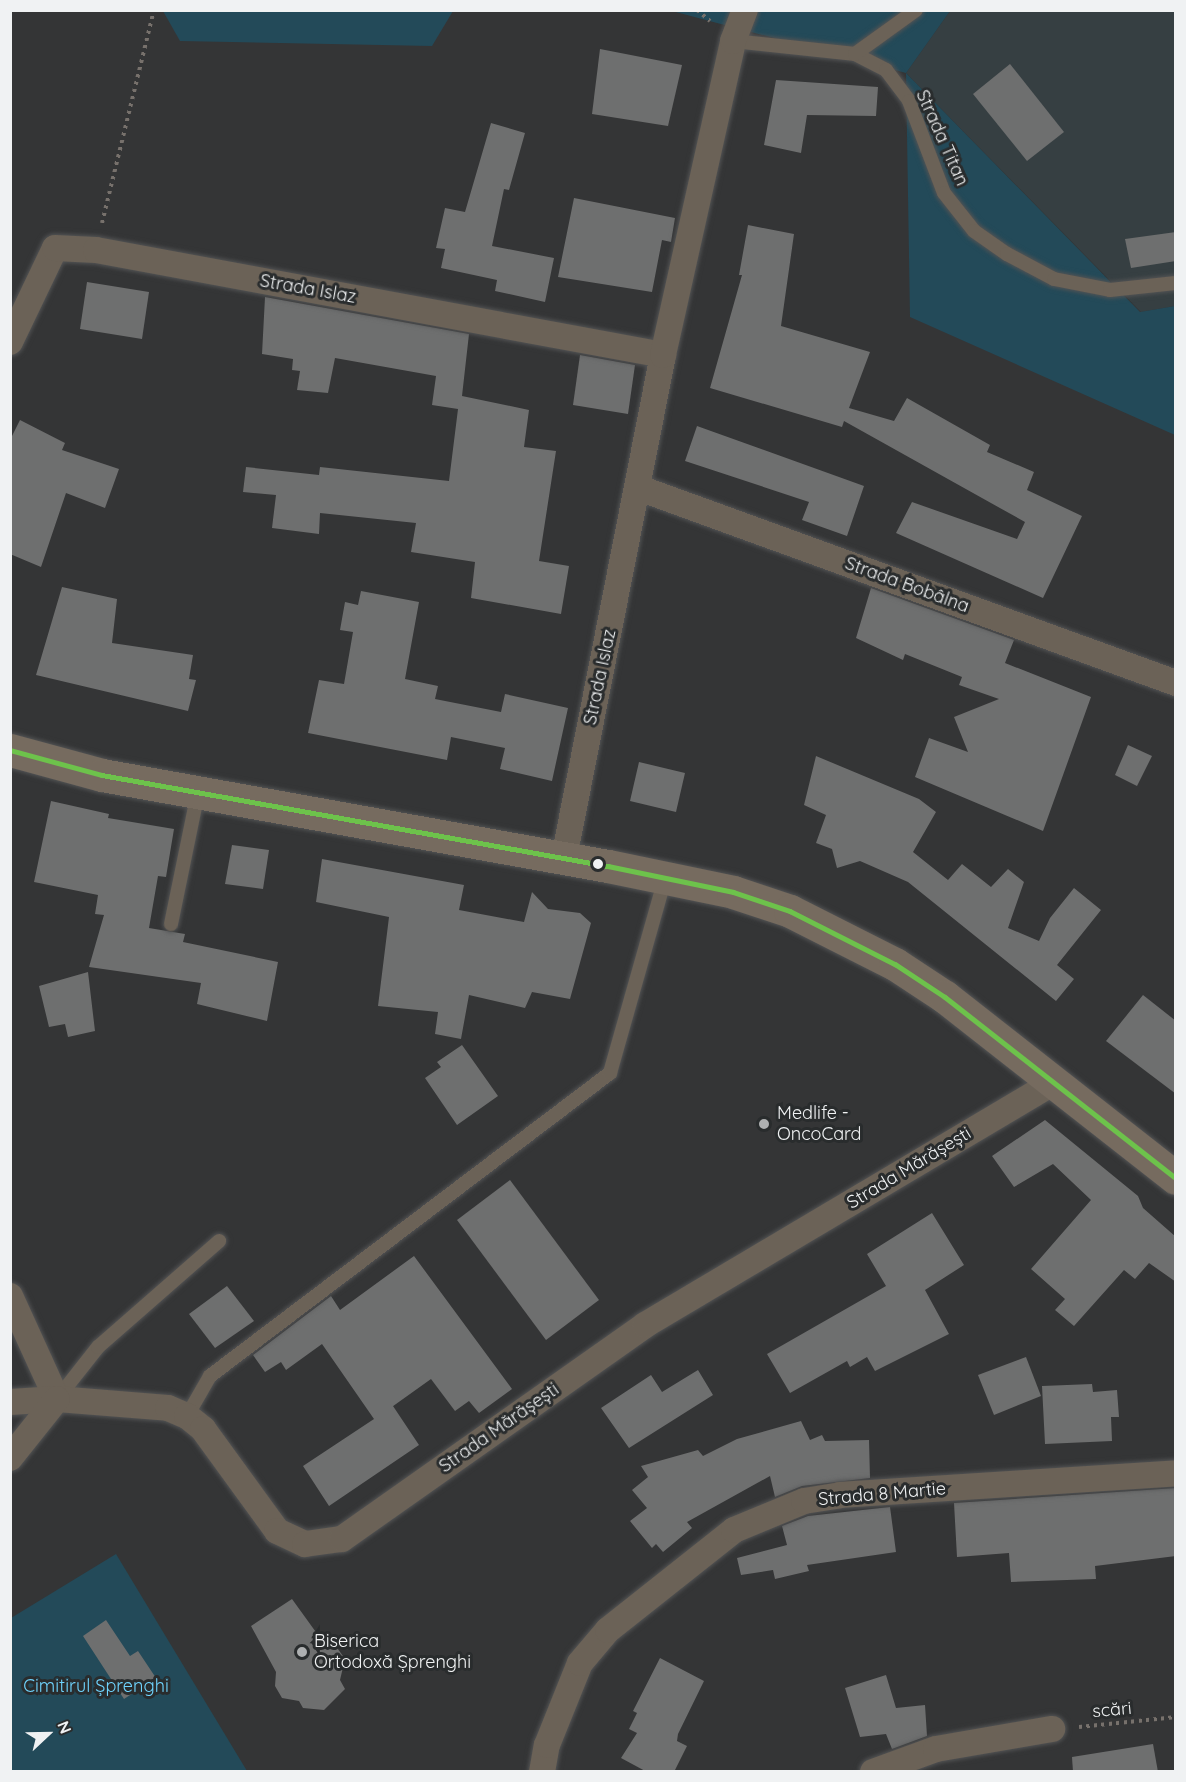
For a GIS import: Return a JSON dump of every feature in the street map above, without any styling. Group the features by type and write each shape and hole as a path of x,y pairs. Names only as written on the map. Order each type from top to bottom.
{"street":[{"name":"Strada Islaz","path":"564,858 639,488 663,355 734,41 744,10"},
{"name":"Strada Islaz","path":"10,342 56,248 96,250 663,355"},
{"name":"Strada Bobâlna","path":"639,488 1176,683"},
{"path":"10,750 102,775 665,878 790,911 844,936 945,998 1176,1178"},
{"name":"Strada Mărășești","path":"10,1402 57,1399 168,1408 187,1416 203,1429 277,1531 305,1544 342,1539 645,1325 1053,1083"},
{"path":"10,1296 57,1399 10,1458"},
{"name":"Strada 8 Martie","path":"542,1772 547,1745 580,1663 639,1603 743,1526 804,1501 840,1495 1176,1473"},
{"path":"873,1772 936,1749 1052,1729"}],"lane":[{"path":"855,54 916,10"},
{"name":"Strada Titan","path":"734,41 855,54 886,70 909,101 944,192 974,231 1007,254 1054,279 1110,290 1176,283"},
{"path":"171,924 198,791"},
{"path":"187,1416 210,1376 610,1073 665,878"},
{"path":"57,1399 98,1347 219,1241"}],"path":[{"path":"96,250 154,10"},
{"name":"scări","path":"1052,1729 1176,1717"}],"shaded area":[{"path":"950,11 1175,11 1175,306 1141,312 906,73"}],"green space":[{"path":"163,11 453,11 432,46 180,41"},
{"path":"672,11 950,11 906,73"},
{"path":"906,73 1140,312 1175,306 1175,435 910,317"},
{"name":"Cimitirul Șprenghi","path":"116,1554 247,1771 11,1772 11,1618"}],"building":[{"path":"600,49 682,65 668,126 592,114"},
{"path":"1010,64 1064,132 1027,161 973,94"},
{"path":"776,80 878,87 876,116 807,115 801,153 764,145"},
{"path":"491,123 525,133 509,190 504,189 492,246 554,258 545,302 495,291 497,280 441,268 445,249 436,248 445,208 465,212"},
{"path":"574,198 675,218 671,242 662,240 652,292 558,277"},
{"path":"748,225 794,234 781,326 870,352 849,408 894,421 907,398 990,445 987,452 1034,472 1027,490 1082,516 1043,598 896,533 912,502 1017,539 1025,522 844,421 842,427 710,388 742,275 739,275"},
{"path":"1176,232 1176,261 1131,268 1125,239"},
{"path":"87,282 149,292 142,339 80,329"},
{"path":"265,297 469,334 462,396 529,410 524,447 556,451 539,561 569,566 561,614 471,598 475,562 411,552 416,523 320,513 319,534 272,528 276,495 243,492 246,467 319,475 320,467 449,481 458,409 432,405 436,376 335,358 328,393 297,390 300,371 292,370 293,359 262,354"},
{"path":"580,355 635,365 628,414 573,405"},
{"path":"20,420 65,443 62,450 119,469 105,508 66,493 41,567 10,554 10,440"},
{"path":"697,426 864,486 847,536 802,520 809,502 685,461"},
{"path":"62,587 117,599 112,643 193,655 189,679 196,680 188,711 36,675"},
{"path":"871,588 1014,640 1005,663 1091,697 1043,831 915,777 929,738 968,752 954,717 999,699 959,685 962,677 905,654 903,660 856,638"},
{"path":"361,591 419,602 405,679 438,686 435,699 501,712 505,694 568,708 552,781 500,769 505,748 451,737 447,760 308,733 319,680 344,684 353,632 340,630 345,602 358,605"},
{"path":"1128,745 1152,756 1137,786 1115,775"},
{"path":"816,756 919,799 936,812 913,852 948,880 962,864 991,887 1008,869 1024,882 1008,928 1039,941 1050,918 1074,888 1101,910 1057,965 1074,979 1056,1001 908,882 860,861 837,868 832,849 816,843 826,815 804,805"},
{"path":"639,762 685,773 676,812 630,801"},
{"path":"51,801 109,814 108,818 174,829 166,877 158,876 149,928 185,934 183,942 278,962 267,1021 197,1004 201,983 89,967 104,915 95,914 98,895 34,882"},
{"path":"232,845 269,850 263,889 225,884"},
{"path":"322,859 464,885 459,910 524,922 532,892 548,909 580,913 591,923 570,999 532,992 525,1008 469,995 461,1039 435,1034 438,1012 378,1006 389,917 316,902"},
{"path":"88,972 95,1031 68,1037 65,1024 49,1027 39,986"},
{"path":"1143,995 1176,1021 1176,1094 1106,1041"},
{"path":"462,1045 498,1096 457,1125 425,1078 441,1067 437,1062"},
{"path":"1045,1120 1138,1196 1143,1208 1176,1237 1176,1282 1149,1263 1135,1279 1124,1270 1074,1326 1055,1310 1065,1299 1031,1269 1091,1200 1053,1164 1014,1187 992,1156"},
{"path":"510,1180 599,1300 546,1340 457,1220"},
{"path":"932,1213 964,1265 925,1290 949,1334 875,1371 867,1357 850,1367 847,1361 790,1393 767,1354 886,1286 867,1254"},
{"path":"414,1256 512,1389 479,1413 469,1401 455,1411 431,1379 393,1406 419,1445 329,1506 303,1466 374,1419 322,1344 286,1370 281,1362 265,1372 253,1355 331,1296 340,1310"},
{"path":"227,1286 254,1321 215,1348 189,1314"},
{"path":"1026,1357 1041,1396 994,1415 978,1375"},
{"path":"698,1370 713,1395 629,1448 601,1408 651,1375 662,1392"},
{"path":"1092,1384 1093,1392 1117,1390 1119,1417 1111,1417 1112,1441 1045,1444 1042,1386"},
{"path":"801,1421 810,1440 822,1435 825,1441 869,1440 870,1478 802,1486 775,1497 770,1476 687,1522 692,1528 663,1552 656,1544 652,1548 630,1521 647,1508 632,1490 648,1477 641,1466 698,1450 703,1456 737,1439"},
{"path":"1176,1488 1176,1556 1095,1566 1096,1579 1011,1582 1009,1553 957,1557 954,1503"},
{"path":"890,1507 896,1552 807,1565 809,1571 775,1579 773,1570 741,1575 737,1558 787,1545 782,1526 808,1516"},
{"name":"Biserica Ortodoxă Șprenghi","path":"292,1599 318,1635 333,1642 345,1659 340,1680 345,1689 324,1710 303,1708 299,1701 282,1698 275,1686 276,1672 251,1626"},
{"path":"106,1620 130,1656 138,1651 156,1678 124,1699 83,1636"},
{"path":"660,1658 704,1681 678,1734 677,1741 687,1746 674,1772 647,1772 621,1758 637,1733 629,1729 637,1713 633,1711"},
{"path":"886,1675 896,1708 925,1705 927,1736 892,1749 886,1734 860,1737 845,1688"},
{"path":"1153,1744 1158,1772 1073,1772 1072,1757"}],"transit line":[{"path":"10,750 102,775 608,866 733,892 790,911 895,964 945,997 1176,1178"}],"place":[{"name":"Medlife - OncoCard","path":"764,1124"},
{"name":"Biserica Ortodoxă Șprenghi","path":"302,1652"}]}
